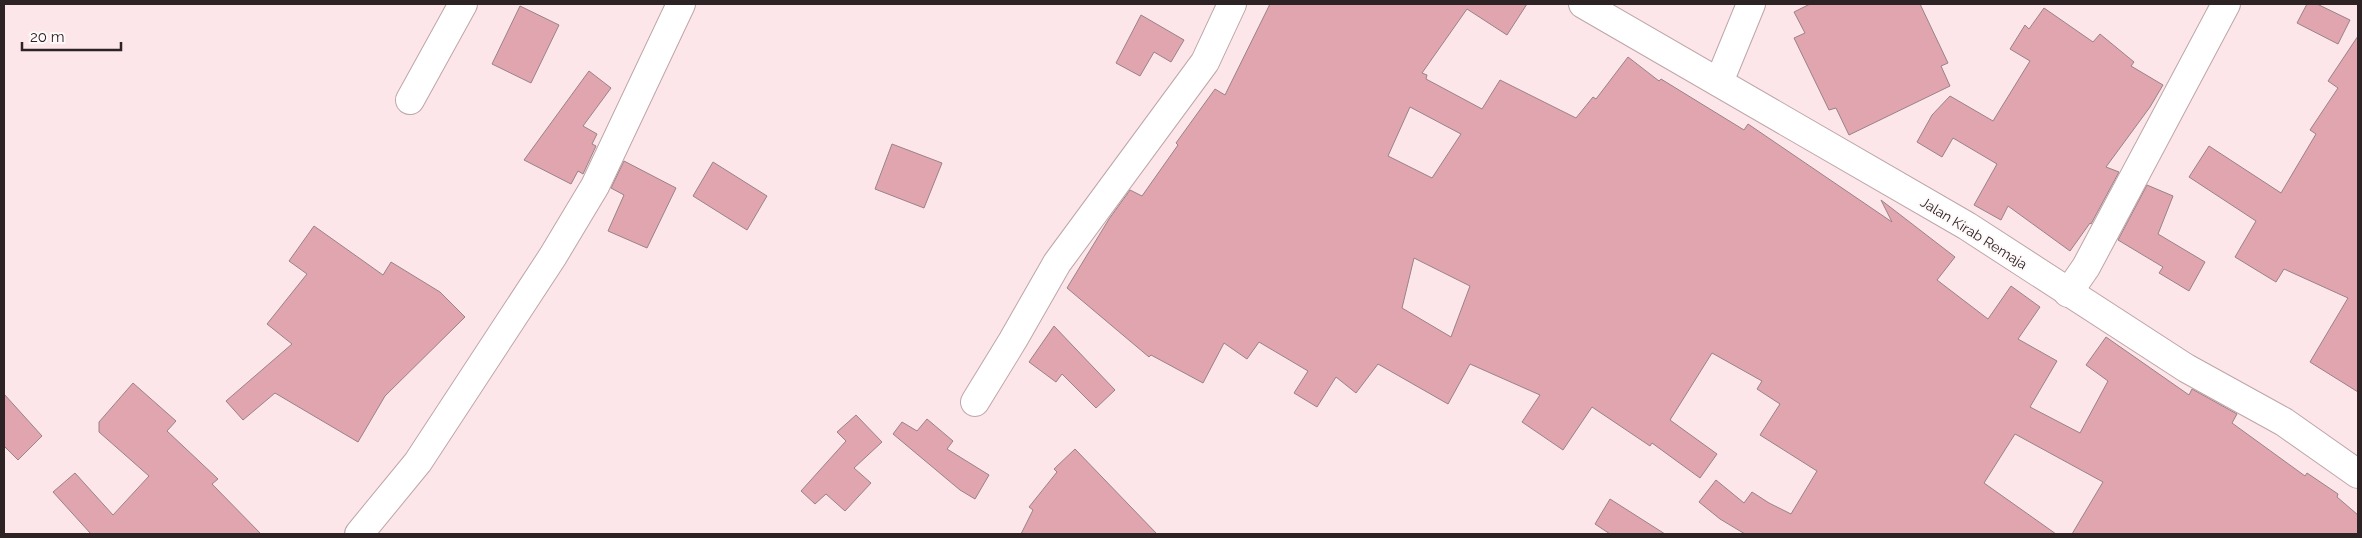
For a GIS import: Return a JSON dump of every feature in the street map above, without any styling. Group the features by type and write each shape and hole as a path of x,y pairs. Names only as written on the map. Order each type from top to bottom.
{"street":[{"path":"410,100 463,4"},
{"path":"359,534 418,462 553,256 595,186 681,4"},
{"path":"975,402 1057,263 1205,62 1232,4"},
{"name":"Jalan Kirab Remaja","path":"1583,4 1967,226 2077,281 2186,368 2284,422 2358,474"},
{"path":"1719,82 1751,4"},
{"path":"2077,281 2226,4"}],"building":[{"path":"1270,4 1527,4 1507,35 1467,9 1422,73 1427,75 1426,79 1482,109 1500,80 1576,118 1593,97 1596,99 1628,57 1659,81 1661,79 1744,130 1748,124 1892,222 1881,200 1955,257 1937,280 1988,319 2011,286 2040,307 2018,339 2057,361 2030,407 2080,433 2108,381 2086,365 2106,337 2189,395 2192,389 2237,414 2232,423 2305,476 2307,473 2338,494 2337,497 2358,515 2358,534 2072,534 2103,482 2015,434 1984,483 2056,534 1745,534 1720,519 1699,502 1716,480 1744,503 1752,492 1791,514 1817,471 1760,435 1780,404 1757,389 1762,381 1712,353 1670,420 1717,454 1700,478 1652,443 1650,446 1592,407 1563,450 1522,422 1540,395 1470,364 1448,404 1378,364 1356,393 1336,377 1317,407 1294,393 1308,371 1259,342 1247,359 1224,343 1203,383 1151,355 1149,357 1067,288 1109,219 1130,190 1142,196 1178,145 1176,143 1215,89 1225,95","holes":["1410,107 1461,134 1432,178 1388,156","1414,258 1470,286 1451,337 1402,308"]},
{"path":"1810,4 1920,4 1948,63 1941,66 1950,86 1849,135 1836,108 1829,110 1794,38 1805,33 1794,12"},
{"path":"2307,4 2317,4 2350,20 2338,44 2297,23"},
{"path":"520,6 559,25 531,83 492,64"},
{"path":"2044,8 2093,42 2100,34 2134,62 2131,66 2163,85 2150,107 2106,167 2119,172 2091,224 2070,251 2008,206 2001,220 1974,205 1997,164 1953,138 1942,157 1917,142 1932,115 1950,96 1993,121 2030,61 2010,49 2025,25 2029,29"},
{"path":"1141,15 1184,40 1171,62 1154,52 1140,76 1116,63"},
{"path":"2358,36 2358,392 2310,362 2348,298 2284,269 2276,282 2235,257 2256,221 2189,177 2209,146 2281,193 2316,134 2310,130 2338,88 2328,81"},
{"path":"589,71 611,88 583,126 597,134 592,144 596,146 583,174 578,171 571,184 524,160"},
{"path":"892,144 942,163 924,208 875,189"},
{"path":"624,161 676,188 647,248 608,231 624,195 611,188"},
{"path":"713,162 767,196 747,230 693,196"},
{"path":"2147,185 2173,196 2158,234 2205,262 2189,291 2159,273 2163,267 2118,240"},
{"path":"314,226 383,275 391,262 440,292 465,317 385,396 358,442 275,393 243,420 226,401 292,344 267,324 307,274 289,261"},
{"path":"1054,326 1115,390 1096,408 1062,374 1056,382 1029,362"},
{"path":"133,383 176,421 167,431 218,479 212,484 261,534 91,534 53,492 75,473 113,515 149,476 99,432 99,422"},
{"path":"4,394 42,436 18,460 4,446"},
{"path":"856,415 882,442 854,468 871,483 845,511 826,494 815,504 801,491 846,441 837,432"},
{"path":"927,419 953,441 947,449 989,475 975,499 960,490 893,434 902,422 917,431"},
{"path":"1075,449 1157,534 1021,534 1033,510 1029,507 1057,472 1054,469"},
{"path":"1610,499 1665,534 1610,534 1595,524"}]}
